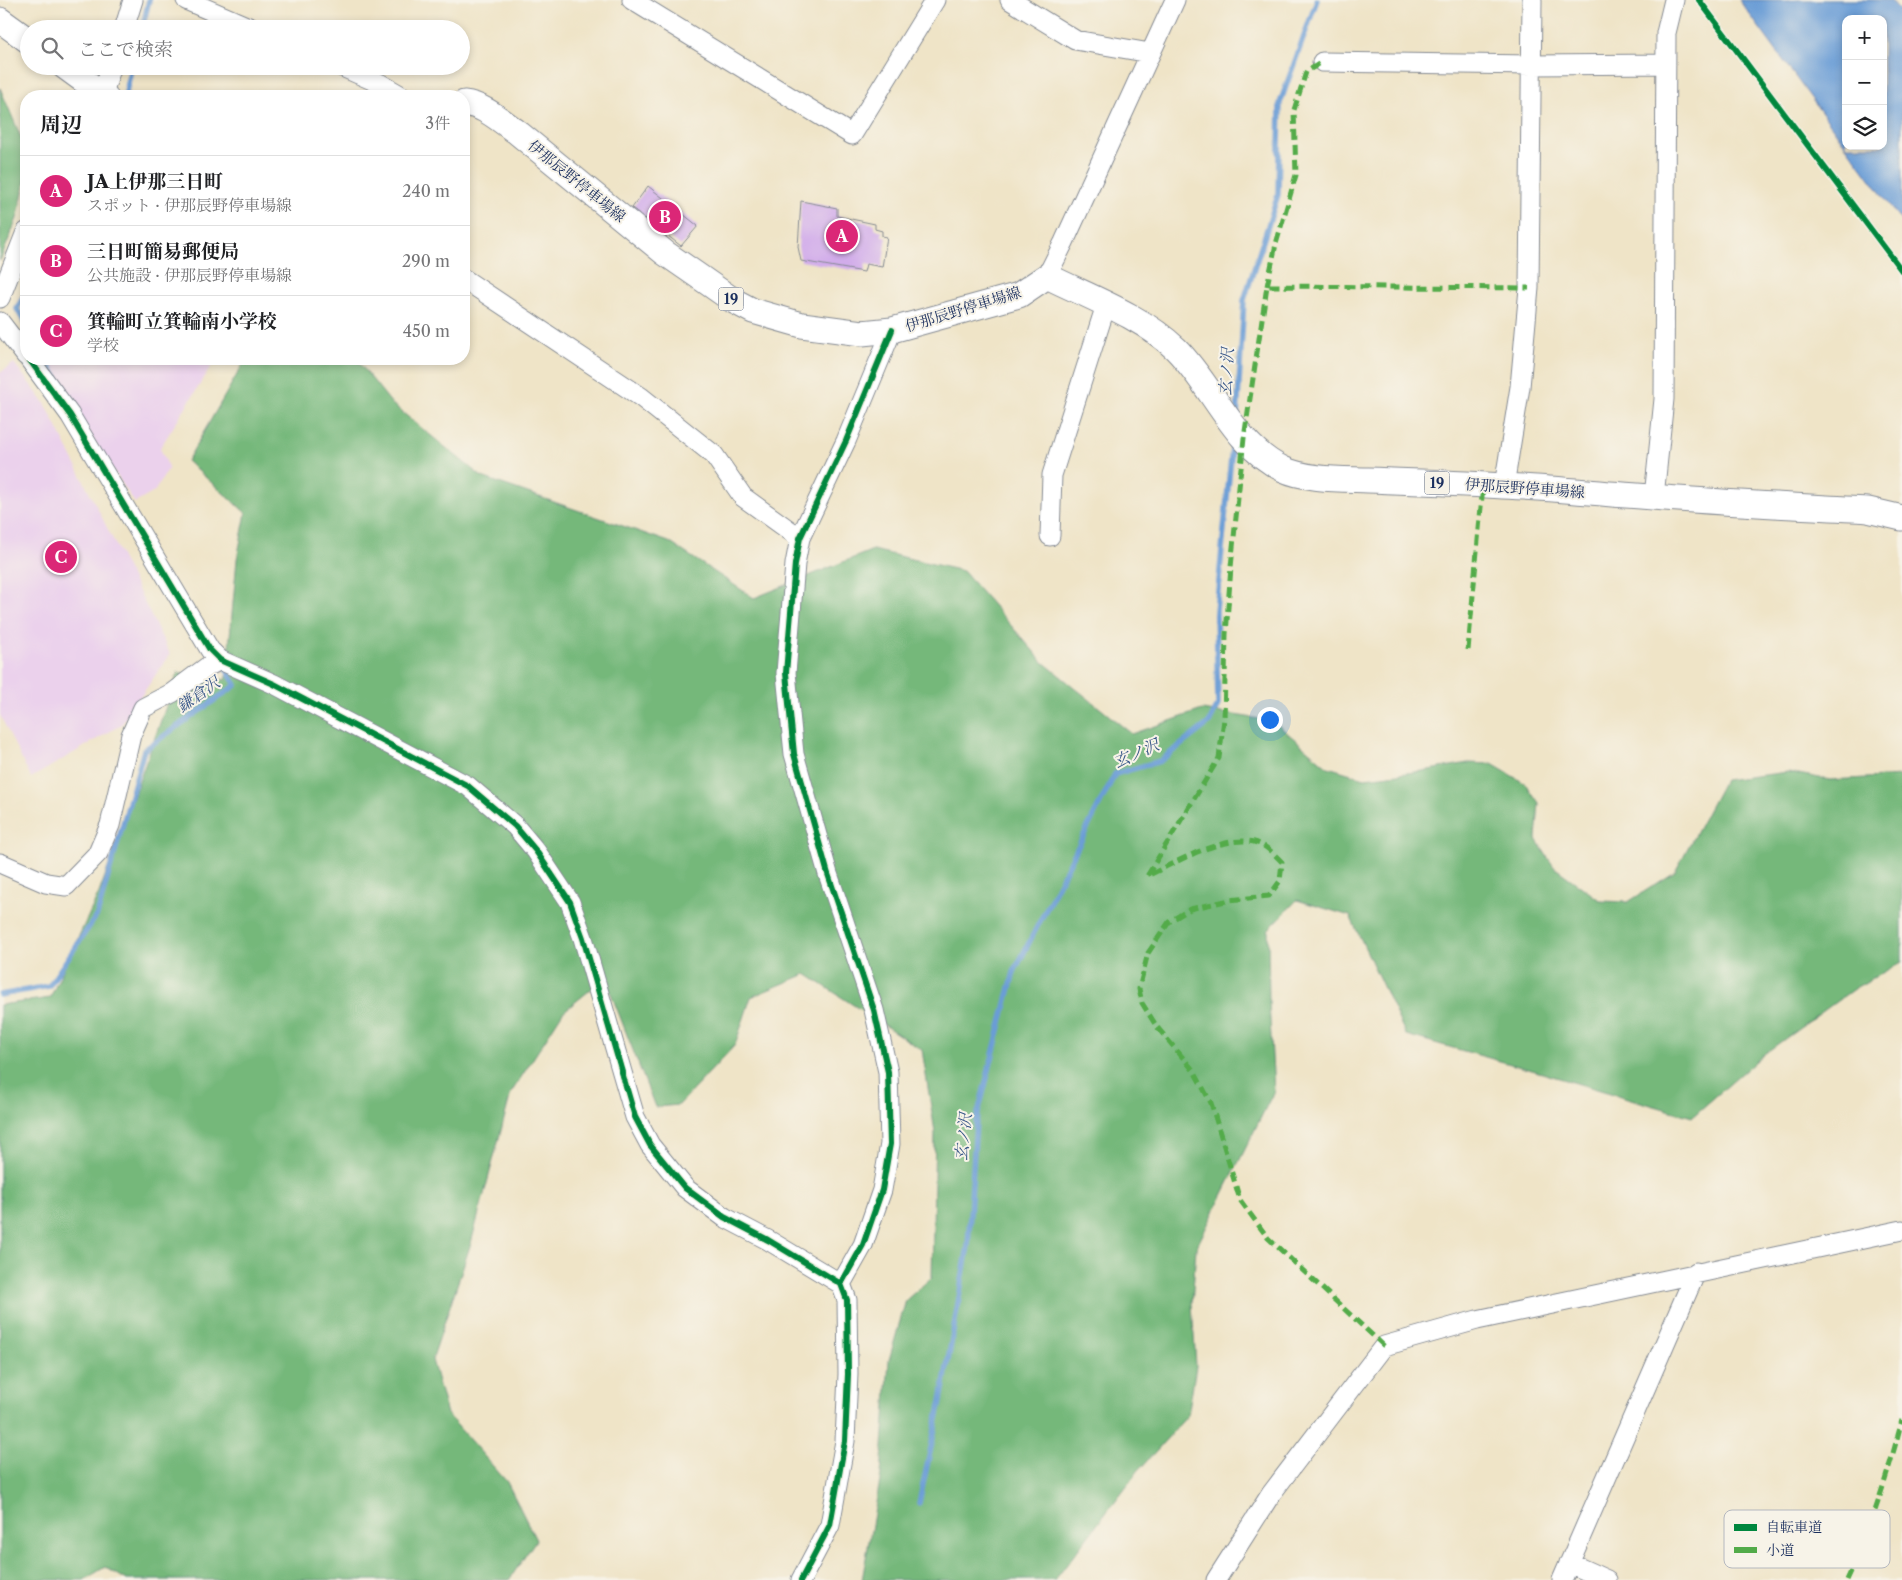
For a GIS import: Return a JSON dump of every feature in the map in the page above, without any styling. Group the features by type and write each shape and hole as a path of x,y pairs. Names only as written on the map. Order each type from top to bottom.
{"main road":[{"path":"0,20 17,37"},
{"path":"76,75 95,90"},
{"name":"伊那辰野停車場線","path":"470,104 494,115 665,253 734,301 753,311 802,325 862,333 892,330 1019,295 1047,276 1148,328 1174,348 1191,366 1244,438 1264,456 1283,469 1297,474 1344,479 1504,486 1654,498 1868,510 1902,518"}],"street":[{"path":"127,20 133,0"},
{"path":"186,0 232,20"},
{"path":"632,0 852,135 935,0"},
{"path":"1010,0 1075,40 1150,53"},
{"path":"1047,276 1175,0"},
{"path":"1504,486 1520,387 1529,288 1532,0"},
{"path":"1654,498 1664,399 1666,33 1674,0"},
{"path":"1322,62 1532,65 1666,64"},
{"path":"105,90 109,75"},
{"path":"360,75 392,90"},
{"path":"0,298 20,247"},
{"path":"470,283 641,397 714,455 743,497 800,538"},
{"path":"1050,536 1052,475 1106,305"},
{"path":"0,322 20,348"},
{"path":"841,1284 863,1245 882,1190 890,1144 888,1072 874,1010 828,874 794,754 786,673 794,564 800,538 846,441 892,330"},
{"path":"33,365 70,415 199,634 220,660 274,684 468,786 515,826 536,851 570,902 583,938 635,1117 650,1145 685,1188 724,1217 768,1240 841,1284 847,1300 848,1374 845,1441 830,1525 801,1580"},
{"path":"0,863 46,883 66,886 98,853 110,825 131,735 143,708 172,693 207,667 220,660"},
{"path":"1216,1580 1271,1494 1384,1346 1478,1320 1696,1272 1902,1230"},
{"path":"1607,1580 1566,1572 1696,1272"}],"shaded area":[{"path":"14,363 46,405 170,654 121,725 31,778 0,715 0,373"},
{"path":"44,365 212,365 160,448 169,468 154,492 135,503"}],"green space":[{"path":"0,88 20,135 20,206 0,261"},
{"path":"243,365 361,365 392,404 482,477 669,542 754,598 873,550 963,571 1043,662 1132,734 1202,710 1273,721 1328,767 1365,778 1468,763 1492,764 1526,784 1539,803 1536,839 1554,867 1601,901 1628,902 1675,872 1724,780 1788,772 1830,780 1902,776 1902,962 1855,988 1764,1054 1692,1117 1406,1035 1350,916 1297,900 1268,930 1269,1002 1274,1091 1196,1248 1192,1304 1196,1366 1188,1415 1138,1471 1055,1580 862,1580 881,1475 889,1360 906,1300 932,1277 935,1132 922,1050 806,974 751,997 735,1045 679,1105 655,1107 605,978 563,1012 511,1093 471,1243 432,1360 447,1414 507,1482 536,1540 509,1580 127,1580 105,1567 84,1580 0,1580 0,1005 50,998 99,893 178,673 226,680 237,559 246,513 187,461"}],"water":[{"path":"1739,0 1891,0 1902,13 1902,222 1849,150 1887,150 1887,15 1842,15 1842,141"}],"building":[{"path":"648,186 698,226 681,246 632,208"},
{"path":"801,201 837,208 837,216 875,224 875,229 882,231 882,236 887,237 882,267 866,264 864,272 801,261 798,247"}],"waterway":[{"name":"鎌倉沢","path":"144,20 149,0"},
{"name":"玄ノ沢","path":"1237,418 1244,300 1278,195 1280,103 1317,0"},
{"name":"鎌倉沢","path":"126,90 130,75"},
{"name":"鎌倉沢","path":"20,303 17,309 20,314"},
{"name":"鎌倉沢","path":"49,365 69,400"},
{"name":"玄ノ沢","path":"919,1503 941,1401 968,1246 976,1121 1014,972 1115,774 1160,761 1209,723 1218,705 1216,611 1233,437"},
{"name":"鎌倉沢","path":"0,995 49,986 97,915 144,750 236,685 226,669"}],"marked path":[{"path":"1267,286 1276,244 1296,175 1294,110 1306,72 1322,62"},
{"path":"1384,1346 1268,1238 1240,1200 1211,1103 1194,1071 1157,1027 1142,1003 1139,989 1148,953 1169,922 1190,909 1230,900 1269,896 1280,881 1282,862 1262,845 1241,841 1213,846 1199,851 1147,876 1219,758 1224,719 1226,634 1231,567 1244,438 1267,286 1529,288"},
{"path":"1468,650 1483,485"},
{"path":"1875,1510 1902,1420"},
{"path":"1847,1580 1852,1568"}],"cycle path":[{"path":"1699,0 1902,271"},
{"path":"841,1284 863,1245 882,1190 890,1144 888,1072 874,1010 828,874 794,754 786,673 795,564 800,538 846,441 892,330"},
{"path":"33,365 70,415 210,650 220,660 274,684 468,786 515,826 536,851 570,902 583,938 635,1117 650,1145 685,1188 724,1217 768,1240 841,1284 847,1300 848,1374 845,1441 830,1525 801,1580"}],"place":[{"name":"三日町簡易郵便局","path":"665,217"},
{"name":"JA上伊那三日町","path":"842,236"},
{"name":"箕輪町立箕輪南小学校","path":"61,557"}]}
